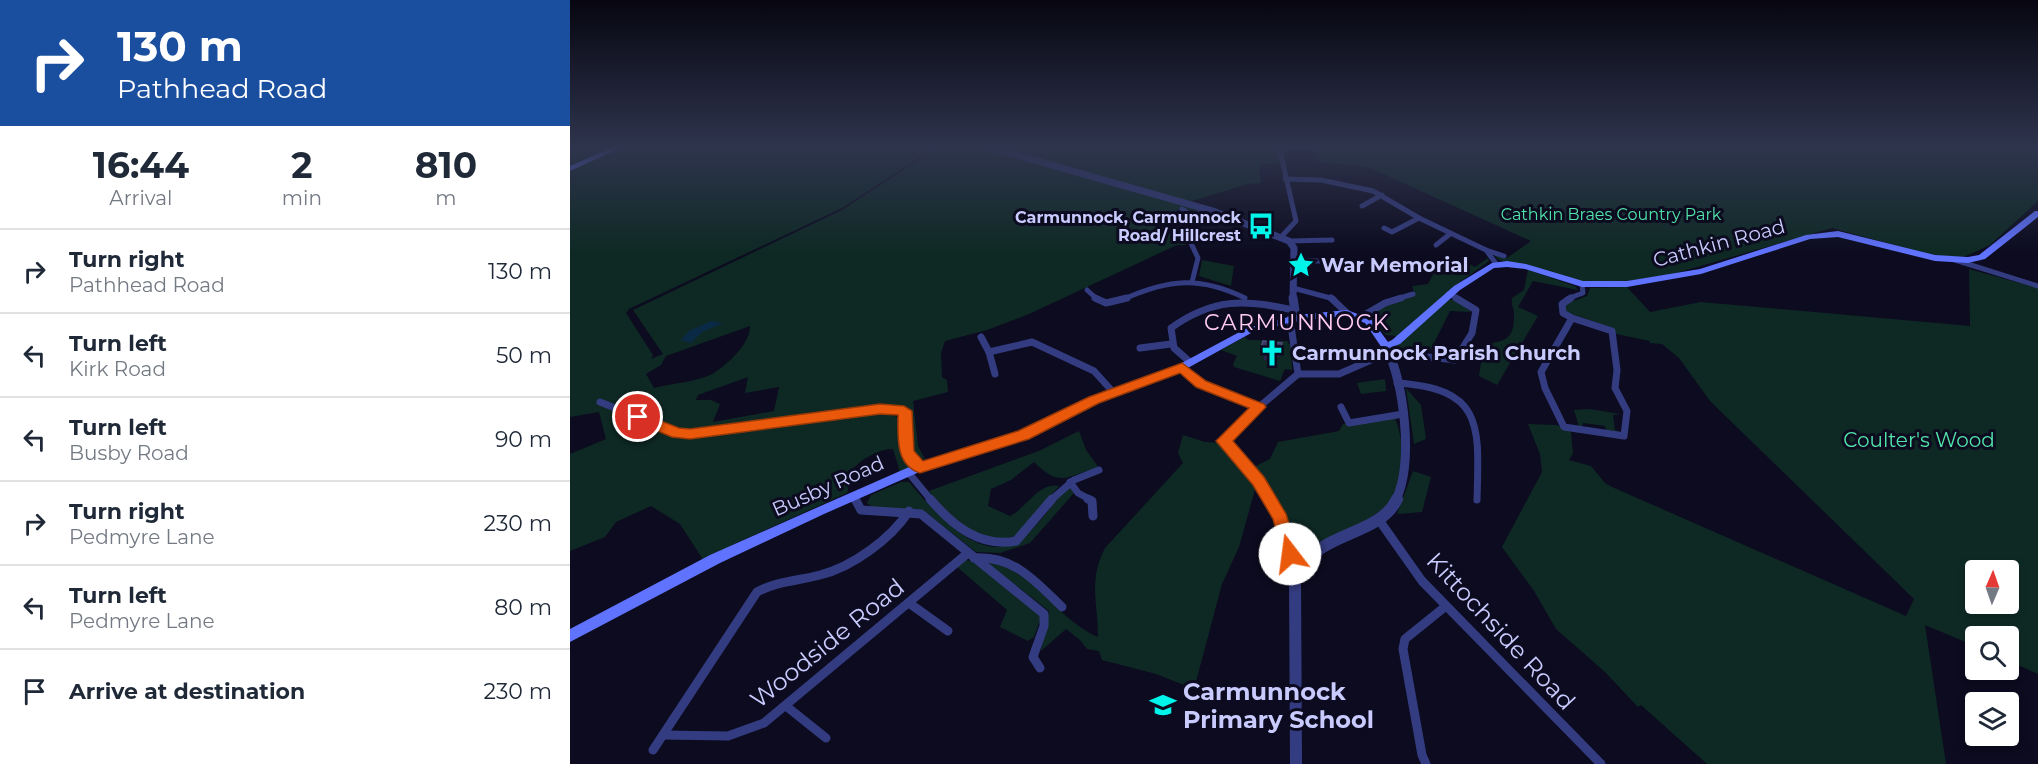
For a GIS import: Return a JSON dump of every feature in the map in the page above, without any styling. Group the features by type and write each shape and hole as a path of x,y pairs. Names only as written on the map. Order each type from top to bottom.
{"main road":[{"name":"Cathkin Road","path":"1497,265 1526,267 1582,284 1627,284 1701,271 1821,234 1857,237 1935,258 1955,260 1982,256 2038,213"},
{"path":"1361,316 1374,327 1386,346 1396,342 1448,294 1476,274 1497,265"},
{"name":"Busby Road","path":"570,636 715,559 854,496 914,470 1023,435 1113,392 1186,365 1250,330 1293,316 1347,313 1361,316"}],"street":[{"path":"1111,182 1213,211 1285,239 1332,240"},
{"path":"1285,239 1296,221 1287,182"},
{"path":"1327,182 1364,188 1382,195 1450,234 1504,256"},
{"path":"1362,207 1382,195"},
{"path":"1182,209 1190,214"},
{"path":"1192,282 1198,258 1180,223 1183,217 1190,214 1205,215 1213,211"},
{"path":"1384,228 1392,232 1419,218"},
{"path":"1436,245 1450,234"},
{"path":"1285,239 1294,248 1293,316 1298,374"},
{"path":"1486,250 1497,265"},
{"path":"1955,260 2038,286"},
{"path":"1294,261 1332,261"},
{"path":"1088,292 1099,300 1109,303 1159,285 1192,282 1215,285 1245,298"},
{"path":"1572,318 1543,368 1541,379 1564,427 1624,436 1627,411 1616,393 1617,370 1612,331 1563,313 1562,304 1565,300 1583,294 1582,284"},
{"path":"1293,288 1331,298 1342,304 1347,313"},
{"path":"1361,316 1385,303 1413,294"},
{"path":"1429,357 1455,360 1475,322 1476,310 1448,294"},
{"path":"1259,407 1201,384 1171,344 1171,328 1194,311 1220,304 1253,300 1293,316"},
{"path":"981,337 989,352 995,374"},
{"path":"989,352 1032,342 1094,371 1113,392"},
{"path":"1140,348 1171,344"},
{"path":"1296,764 1294,586 1300,563 1324,545 1379,520 1391,510 1405,475 1408,455 1403,414 1386,346"},
{"path":"1300,563 1290,554 1281,518 1258,481 1224,441 1298,374 1339,374 1378,357 1390,357"},
{"path":"1397,383 1424,384 1461,399 1477,428 1479,442 1478,500"},
{"path":"600,402 677,433 690,434 880,409 904,411 906,453 934,504 968,533 997,544 1016,541 1059,491 1085,473 1100,470"},
{"path":"1341,407 1349,423 1403,414"},
{"path":"1070,482 1078,493 1092,501 1093,516"},
{"path":"854,496 861,510 921,514 1044,614 1044,626 1033,657 1040,668"},
{"path":"653,750 757,592 774,584 826,573 892,531 906,519 909,512"},
{"name":"Kittochside Road","path":"1379,520 1422,580 1600,764"},
{"path":"971,555 1005,560 1025,570 1062,607"},
{"name":"Woodside Road","path":"663,735 728,736 754,728 786,706 909,603 971,555"},
{"path":"909,603 948,632"},
{"path":"1426,764 1422,755 1403,649 1405,639 1446,606"},
{"path":"786,706 826,738"}],"green space":[{"path":"570,182 882,182 842,208 629,309 626,313 653,355 651,359 663,354 633,310 842,210 885,182 1102,182 1205,211 1203,213 1181,208 1156,225 1165,232 1181,237 1186,245 1177,245 1029,314 987,330 945,341 941,353 942,377 947,380 948,392 913,401 918,446 926,461 910,449 909,412 904,409 884,411 903,420 901,441 913,466 900,472 893,449 873,454 859,463 850,473 847,493 732,545 704,561 680,524 651,506 616,522 605,537 570,551 570,454 606,439 599,412 570,417","holes":["750,326 749,333 738,353 708,376 654,388 646,374 661,365 666,356","748,377 745,393 779,387 774,411 713,422 720,404 711,400 696,400 698,395"]},
{"path":"1119,182 1261,182 1247,184 1189,202"},
{"name":"Cathkin Braes Country Park","path":"1400,182 2038,182 2038,201 1990,245 1966,256 1927,254 1832,228 1673,274 1628,281 1583,282 1499,260 1492,253 1507,258 1531,241"},
{"path":"1457,258 1475,267 1488,258 1489,261 1453,287 1397,336 1386,335 1367,315 1378,307 1415,295 1412,286 1428,284 1441,260"},
{"path":"1202,260 1234,266 1231,286 1199,276"},
{"name":"Coulter's Wood","path":"1969,269 2038,288 2038,674 2019,665 2019,626 1965,626 1965,642 1925,625 1946,764 1707,764 1641,705 1638,707 1605,672 1556,629 1534,591 1502,547 1542,472 1540,454 1528,424 1557,425 1571,432 1573,453 1569,460 1591,466 1605,483 1612,487 1906,616 1914,599 1710,401 1679,358 1662,344 1616,334 1610,327 1566,312 1565,304 1587,296 1590,288 1627,287 1650,312 1701,302 1970,326"},
{"path":"1528,270 1575,286 1578,290 1533,281 1518,307 1538,316 1497,385 1479,376 1484,344 1504,340 1511,333 1514,321 1512,298 1524,290"},
{"path":"1446,300 1456,300 1471,312 1450,311 1430,351 1425,353 1425,362 1398,358 1396,345"},
{"path":"1245,337 1248,340 1287,341 1291,346 1292,370 1285,369 1280,381 1234,367 1237,356 1221,350"},
{"path":"1385,379 1386,391 1361,394 1357,383"},
{"path":"1406,388 1421,405 1426,439 1414,444"},
{"path":"1590,409 1620,414 1613,415 1615,430 1624,433 1606,431 1605,426 1583,423 1582,427 1579,427 1574,410"},
{"path":"1395,418 1401,440 1402,464 1397,488 1385,508 1369,520 1306,548 1298,555 1292,546 1280,509 1252,468 1270,459 1278,442 1339,431 1343,424"},
{"path":"1079,431 1086,450 1099,468 1058,478 1051,476 1034,462 1011,480 991,489 988,506 1010,516 1045,488 1059,486 1017,535 993,538 967,528 945,511 929,491 1041,450"},
{"path":"1183,435 1205,442 1222,443 1256,486 1239,547 1222,584 1194,689 1156,674 1102,660 1099,651 1087,649 1066,629 1041,651 1049,611 985,561 1002,565 1017,573 1069,618 1098,637 1095,582 1105,548 1183,463 1178,453"},
{"path":"1413,471 1431,477 1422,512 1397,514"},
{"path":"901,482 909,482 946,522 961,534 977,543 994,547 1010,545 1026,535 1042,519 1065,489 1071,488 1074,493 1030,543 1000,553 976,552 928,514 918,510 872,507 867,503 871,495"},
{"path":"965,560 972,561 1042,615 1034,637 1028,641 1000,627 1007,610 956,566"}],"water":[{"path":"711,321 723,323 702,332 691,343 681,340 689,331"}],"building":[{"path":"1263,341 1282,343 1280,350 1274,349 1272,354 1264,352 1265,348 1261,348"}],"place":[{"name":"Carmunnock, Carmunnock Road/ Hillcrest","path":"1261,226"},
{"name":"War Memorial","path":"1301,265"},
{"name":"Carmunnock Parish Church","path":"1272,353"},
{"name":"Carmunnock Primary School","path":"1163,705"}],"district":[{"name":"CARMUNNOCK","path":"1297,322"}],"route":[{"path":"638,417 677,433 690,434 880,409 904,411 906,453 920,467 1023,435 1094,400 1182,367 1201,384 1259,407 1224,441 1258,481 1281,518 1290,554"}]}
